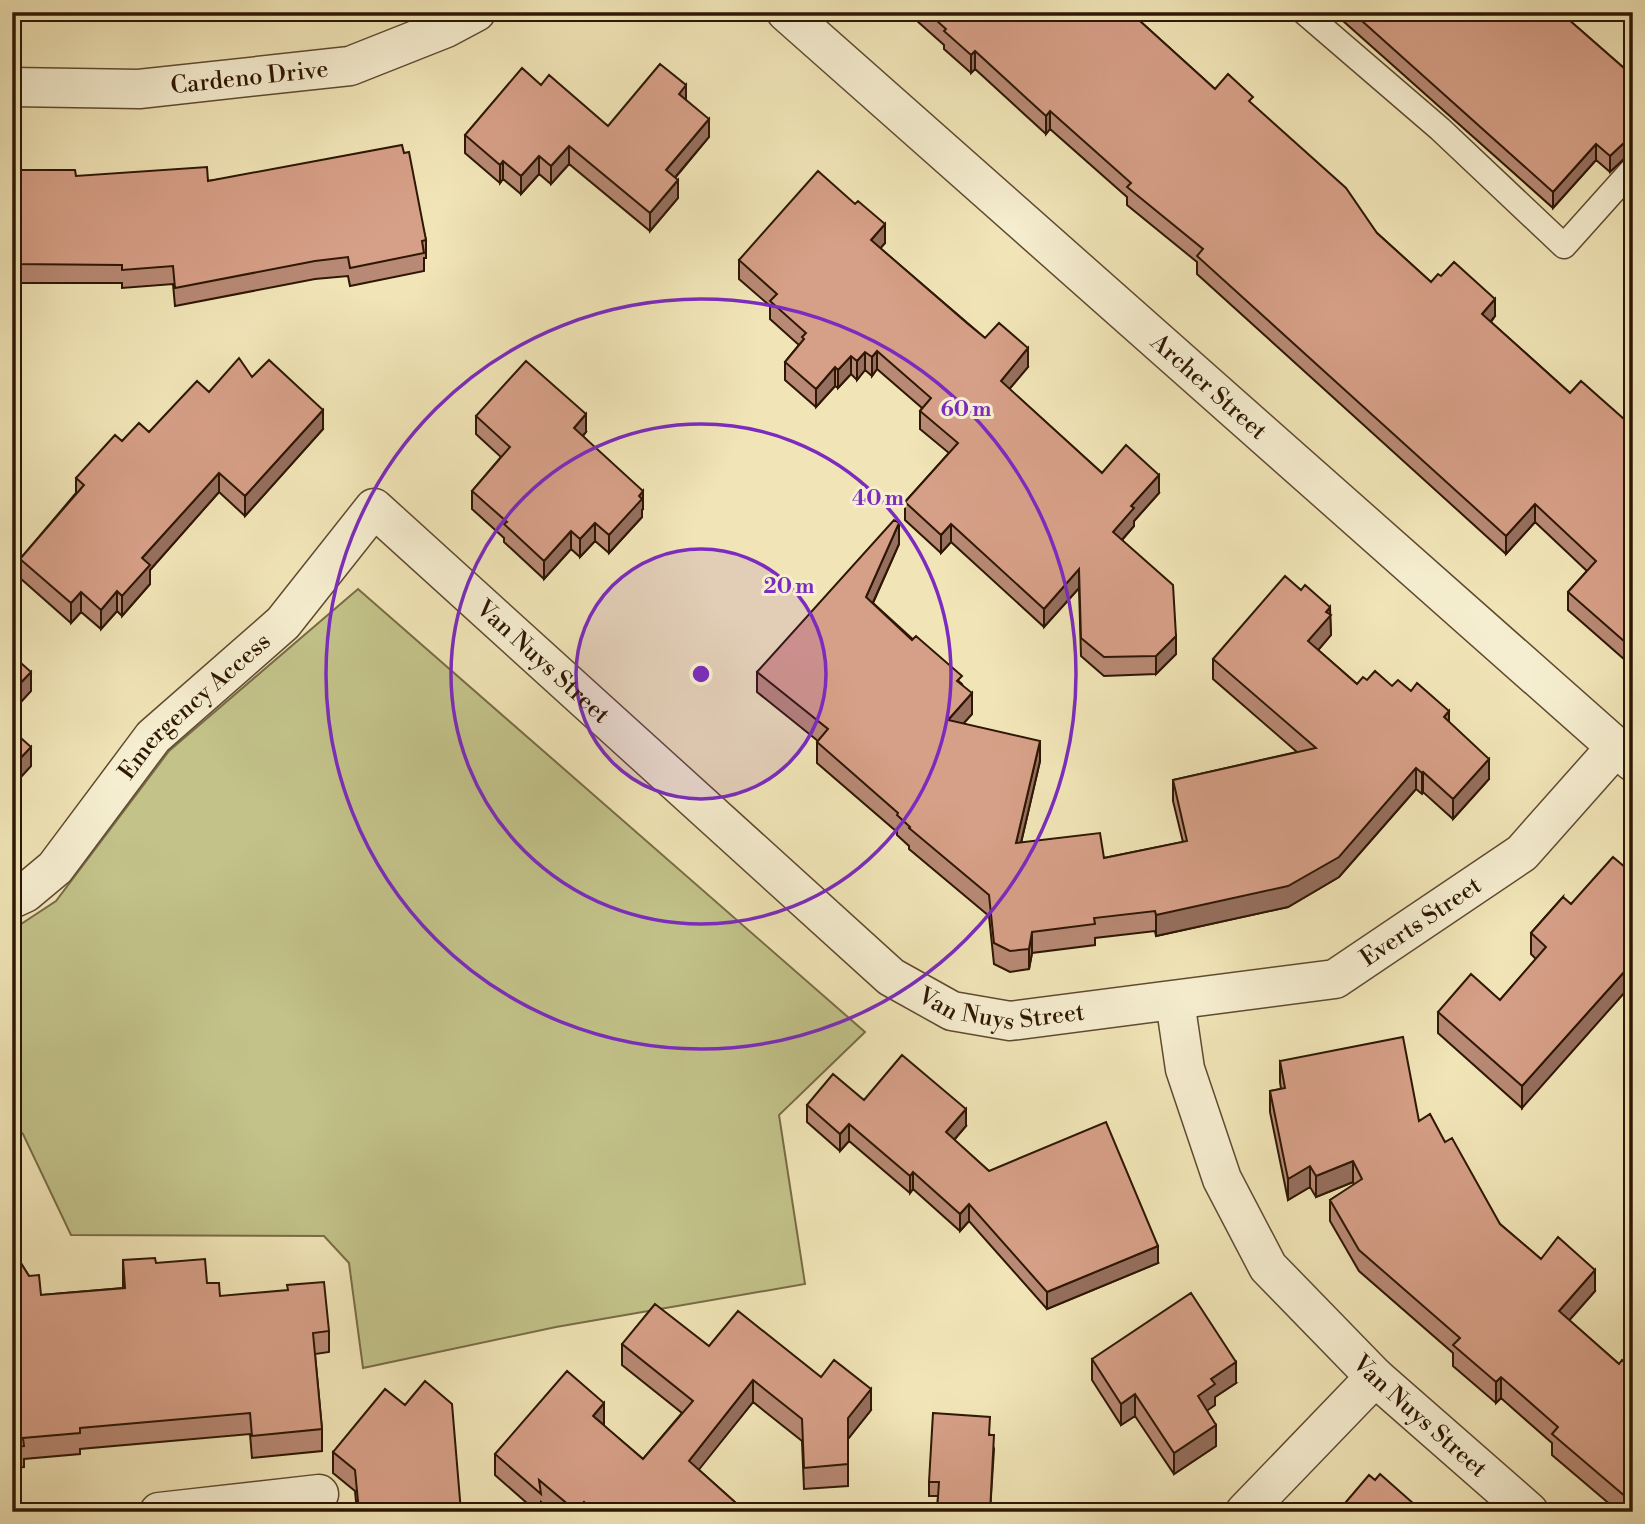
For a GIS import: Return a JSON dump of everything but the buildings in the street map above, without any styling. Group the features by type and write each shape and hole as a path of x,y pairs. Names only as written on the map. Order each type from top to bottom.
{"street":[{"name":"Cardeno Drive","path":"12,88 139,89 350,66 446,28 477,12"},
{"name":"Archer Street","path":"786,12 1624,754"},
{"name":"Emergency Access","path":"12,899 25,893 55,868 153,737 283,623 374,508"},
{"name":"Van Nuys Street","path":"374,508 891,977 952,1011 1010,1021 1175,1001 1185,1069 1222,1179 1268,1267 1375,1377 1529,1512"},
{"name":"Everts Street","path":"1175,1001 1335,979 1522,853 1624,754"},
{"path":"1245,1512 1375,1377"},
{"path":"159,1512 319,1493"}],"lane":[{"path":"1304,12 1440,129 1564,246 1633,169"}],"green space":[{"path":"358,589 865,1032 779,1115 805,1284 556,1327 363,1368 349,1263 324,1236 71,1235 23,1134 12,1122 12,930 56,901 169,751"}]}
